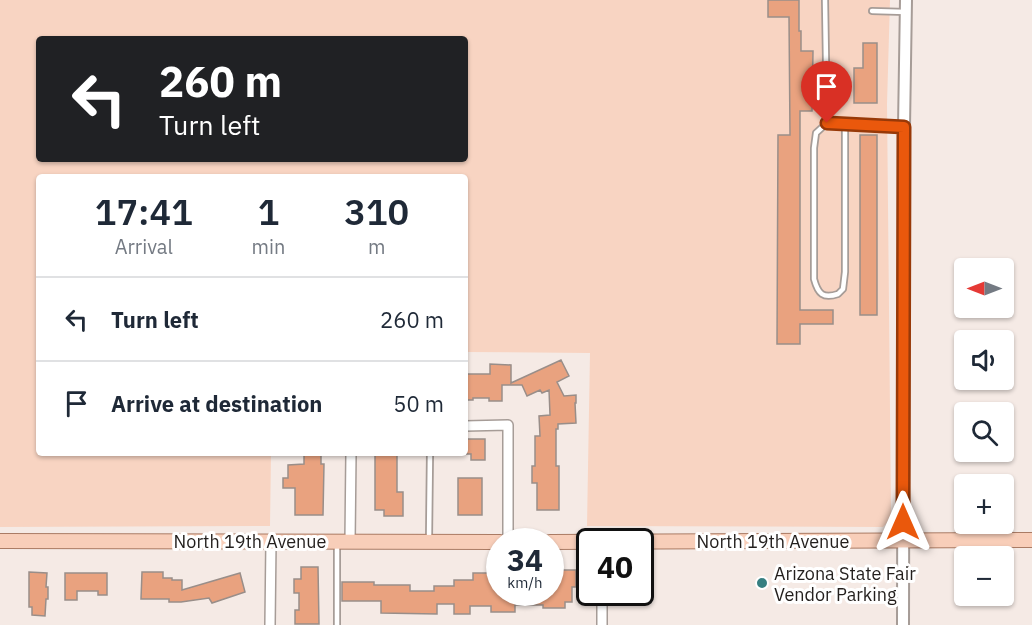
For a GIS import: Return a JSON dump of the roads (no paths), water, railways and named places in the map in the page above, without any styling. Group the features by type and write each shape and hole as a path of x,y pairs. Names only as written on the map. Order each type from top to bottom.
{"main road":[{"name":"North 19th Avenue","path":"654,541 1032,540"},
{"name":"North 19th Avenue","path":"0,541 486,542"}],"street":[{"path":"903,625 906,0"},
{"path":"468,426 508,425 508,528"},
{"path":"343,542 351,456"},
{"path":"270,625 271,541"},
{"path":"602,606 602,625"}],"lane":[{"path":"825,0 827,123"},
{"path":"872,11 906,12"},
{"path":"845,124 845,272 843,289 838,294 826,296 820,293 814,279 816,133 827,123 904,127"},
{"path":"429,541 430,456"},
{"path":"337,625 343,542"}],"place":[{"name":"Arizona State Fair Vendor Parking","path":"762,583"}]}
